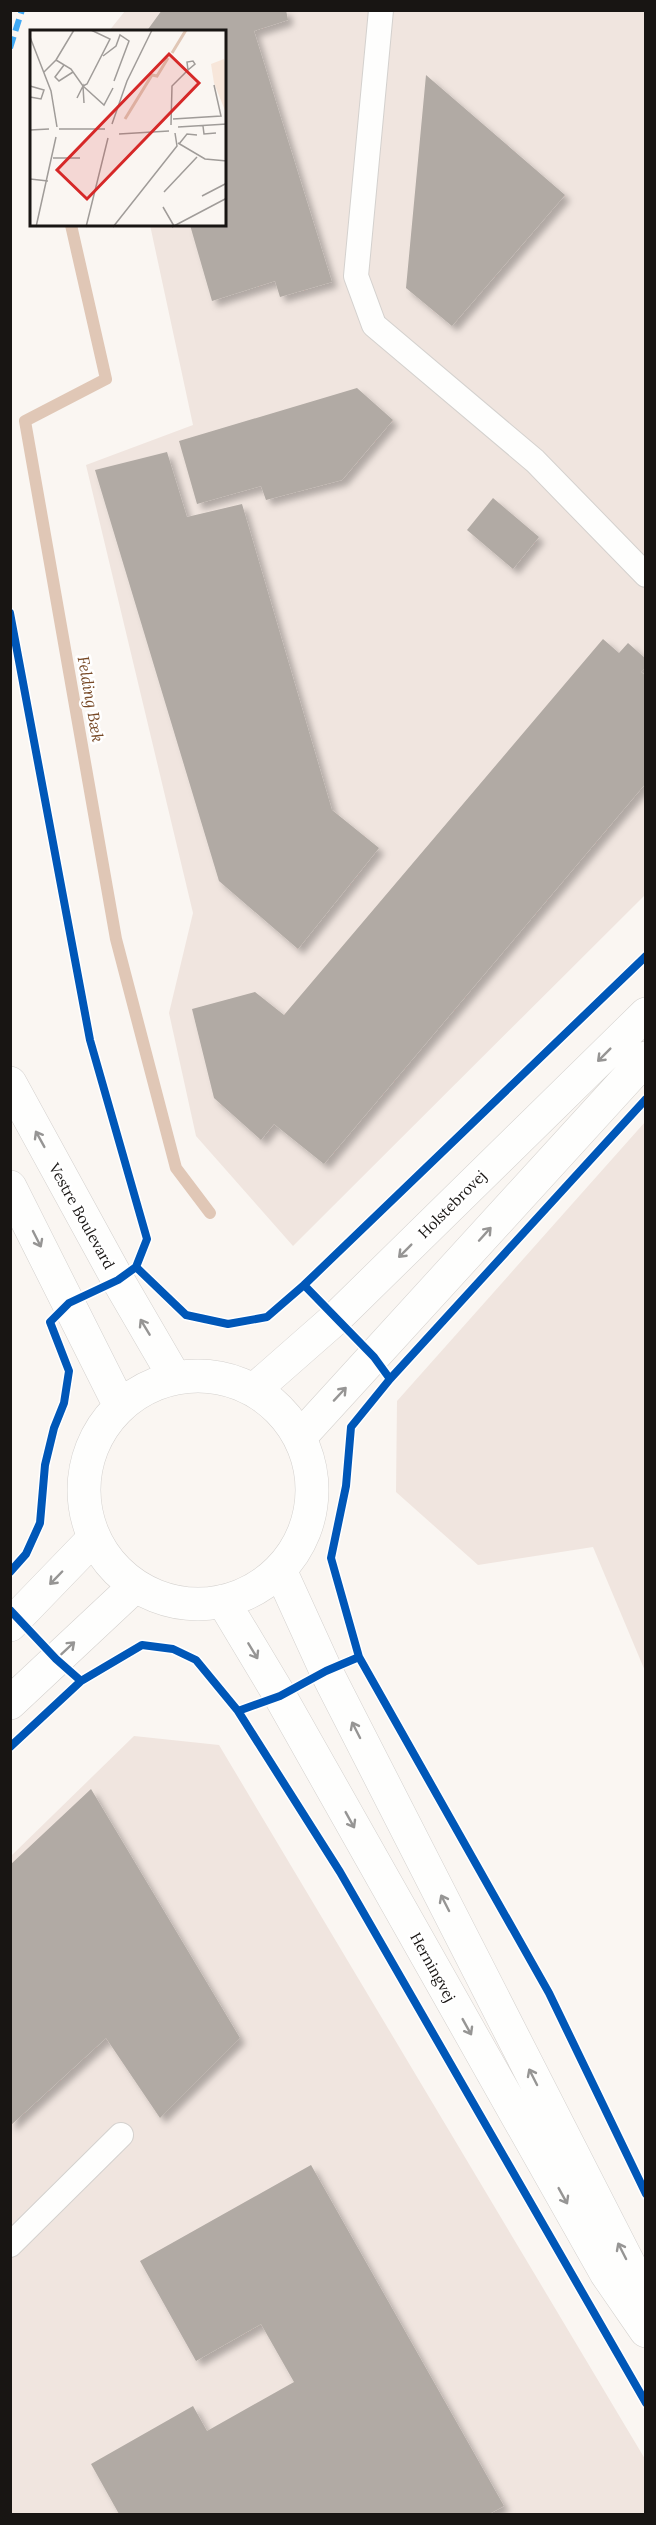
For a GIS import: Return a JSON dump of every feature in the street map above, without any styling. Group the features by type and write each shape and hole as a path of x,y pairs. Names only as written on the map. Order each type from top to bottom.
{"main road":[{"name":"Holstebrovej","path":"254,1390 336,1318 645,1014"},
{"path":"300,1437 645,1058"},
{"name":"Vestre Boulevard","path":"10,1083 112,1270 175,1378"},
{"path":"10,1186 120,1406"},
{"path":"202,1375 229,1379 254,1390 281,1410 300,1437 311,1470 312,1506 301,1540 280,1569 254,1589 223,1601 193,1604 163,1598 135,1586 111,1564 94,1538 84,1503 86,1468 98,1434 120,1406 146,1388 175,1378 202,1375"},
{"path":"10,1625 94,1538"},
{"path":"280,1569 326,1671 629,2264 645,2304"},
{"path":"10,1703 135,1586"},
{"name":"Herningvej","path":"223,1601 286,1707 606,2272 645,2331"}],"lane":[{"path":"381,10 356,276 374,325 535,461 645,575"},
{"path":"10,2245 121,2135"}],"shaded area":[{"path":"125,11 645,11 645,895 293,1246 196,1136 169,1013 193,913 86,465 193,425 150,226 226,226 226,30 110,30"},
{"path":"645,1122 645,1671 593,1547 478,1565 396,1492 397,1401"},
{"path":"134,1736 219,1745 645,2459 645,2514 11,2514 11,1856"}],"building":[{"path":"162,10 286,10 288,20 254,31 332,282 280,297 275,281 212,301 190,226 226,226 226,30 147,30"},
{"path":"426,75 565,195 452,326 406,288"},
{"path":"357,388 393,420 342,480 266,500 261,486 197,504 179,441"},
{"path":"167,452 187,517 242,504 332,810 379,848 298,949 219,881 95,470"},
{"path":"493,498 539,537 513,569 467,530"},
{"path":"603,639 619,653 628,643 646,659 646,667 641,672 646,676 646,783 324,1164 274,1124 261,1140 214,1098 192,1009 255,992 284,1015"},
{"path":"91,1789 240,2038 160,2118 106,2038 10,2126 10,1865"},
{"path":"311,2165 504,2506 489,2514 119,2514 91,2464 193,2406 207,2431 294,2382 261,2324 196,2361 140,2261"}],"waterway":[{"name":"Felding Bæk","path":"71,226 106,379 25,421 116,939 176,1168 210,1213"}],"marked path":[{"path":"10,48 22,10"}],"cycle path":[{"path":"10,613 90,1040 147,1239 136,1267"},
{"path":"304,1285 646,956"},
{"path":"390,1379 646,1099"},
{"path":"10,1572 26,1554 40,1523 45,1465 54,1428 64,1403 69,1371 50,1322 69,1303 118,1280 136,1267 186,1315 228,1324 267,1317 304,1285 374,1357 390,1379 351,1427 346,1486 331,1558 359,1657 326,1671 280,1696 238,1711 196,1660 173,1649 142,1645 81,1681 56,1659 10,1610"},
{"path":"359,1657 549,1993 646,2194"},
{"path":"10,1747 81,1681"},
{"path":"238,1711 340,1872 646,2403"}]}
